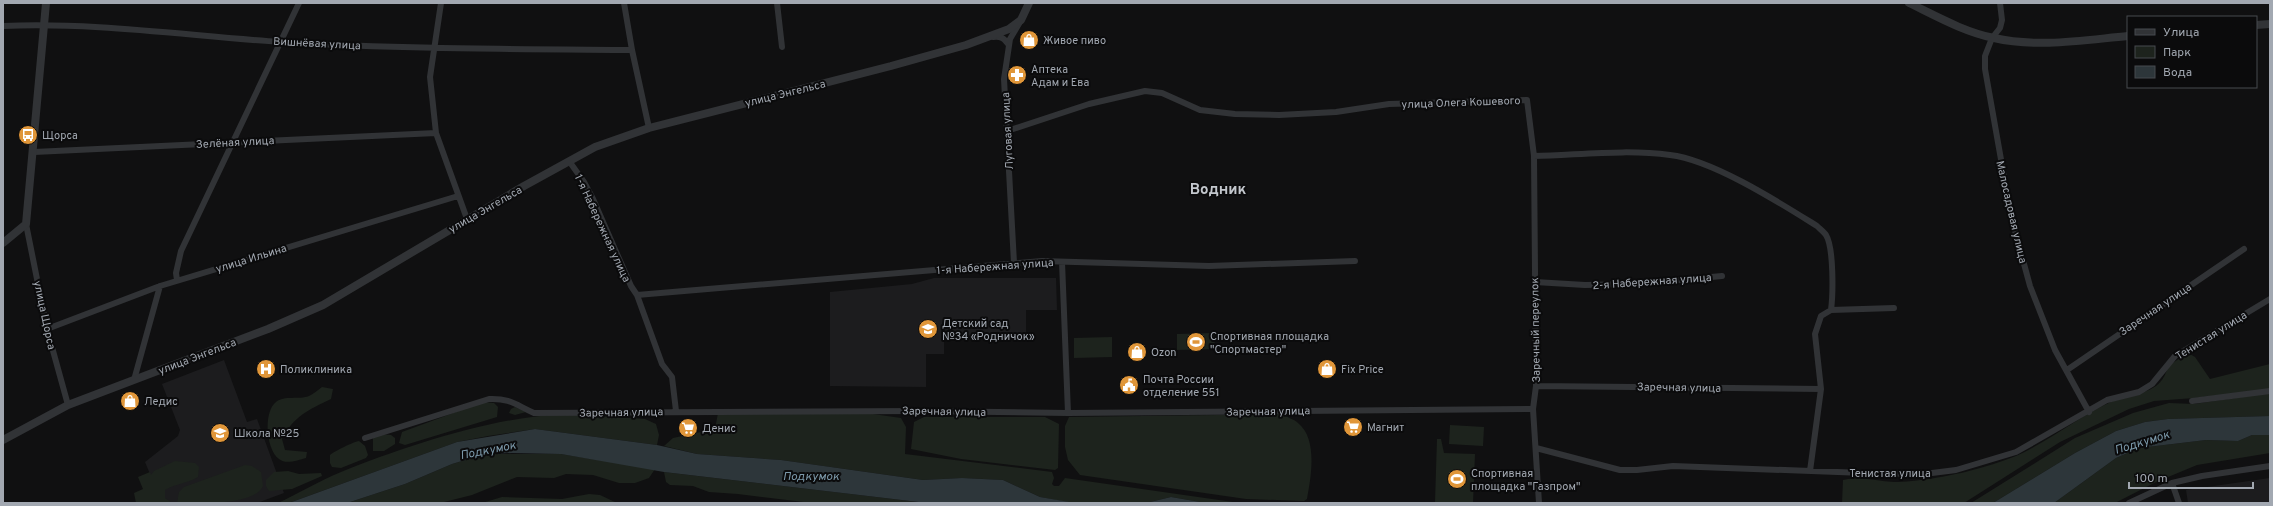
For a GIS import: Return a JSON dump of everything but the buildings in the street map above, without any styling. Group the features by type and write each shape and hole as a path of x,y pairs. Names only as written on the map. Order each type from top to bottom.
{"street":[{"path":"3,243 26,224 34,152 46,3"},
{"path":"177,280 176,273 181,251 232,142 282,42 299,3"},
{"path":"441,3 430,77 436,133 467,219"},
{"path":"624,3 632,50 649,128"},
{"path":"777,3 782,47"},
{"name":"Луговая улица","path":"1014,263 1004,79 1009,45 1029,3"},
{"path":"1909,3 1968,30 1992,38 2020,42 2051,43 2127,36"},
{"name":"Малосадовая улица","path":"2000,3 2002,20 2000,28 1992,38 1985,56 1985,70 2011,216 2030,286 2055,350 2089,412"},
{"name":"улица Энгельса","path":"3,440 68,405 268,329 316,308 467,219 595,147 649,128 891,66 989,37 1009,29 1021,20"},
{"name":"Вишнёвая улица","path":"3,26 44,24 282,42 434,49 632,50"},
{"path":"2257,25 2270,24"},
{"path":"989,37 1000,36 1005,39 1009,45"},
{"name":"улица Олега Кошевого","path":"1007,130 1089,104 1145,92 1162,93 1200,110 1235,114 1271,115 1336,112 1389,104 1527,100 1534,156"},
{"name":"Зелёная улица","path":"34,152 436,133"},
{"path":"1534,156 1630,153 1672,155 1710,166 1793,211 1826,234 1830,244 1832,282 1831,310"},
{"name":"Заречный переулок","path":"1534,156 1536,386 1534,409 1539,503"},
{"name":"1-я Набережная улица","path":"569,161 584,182 631,286 637,295 662,364 672,377 676,411"},
{"name":"улица Ильина","path":"47,328 177,280 458,196"},
{"name":"улица Щорса","path":"26,224 47,328 68,405"},
{"name":"Заречная улица","path":"2067,370 2244,249"},
{"name":"1-я Набережная улица","path":"637,295 1014,263 1062,262 1209,266 1355,261"},
{"path":"1062,262 1068,413"},
{"name":"2-я Набережная улица","path":"1535,282 1585,286 1635,284 1722,276"},
{"path":"134,380 160,286"},
{"name":"Тенистая улица","path":"1536,448 1620,470 1637,470 1673,466 1924,474 1956,470 2016,452 2089,412 2107,400 2139,392 2152,384 2175,356 2270,299"},
{"path":"1810,471 1821,389 1815,334 1821,316 1831,310 1894,308"},
{"name":"Заречная улица","path":"1536,386 1821,389"},
{"path":"2192,401 2270,391"},
{"name":"Заречная улица","path":"365,438 489,399 514,401 534,413 676,411 920,411 1068,413 1534,409"},
{"path":"2130,503 2172,484 2202,476 2270,466"},
{"path":"2172,484 2179,503"}],"shaded area":[{"name":"Детский сад №34 «Родничок»","path":"934,278 1056,278 1057,310 1026,310 1026,336 944,339 944,354 926,354 926,387 830,386 830,292 912,284"},
{"name":"Школа №25","path":"224,360 247,422 257,419 284,493 257,503 162,503 145,462 178,436 180,430 162,384"},
{"path":"2270,478 2270,503 2188,503 2186,490"}],"green space":[{"name":"Спортивная площадка \"Спортмастер\"","path":"1214,333 1215,349 1177,350 1177,334"},
{"path":"1112,337 1112,357 1074,358 1074,338"},
{"path":"2188,353 2195,357 2210,379 2270,364 2270,389 2154,401 2129,409 2060,442 1964,503 1842,503 1843,480 1863,479 1902,482 1922,480 1969,471 2016,456 2041,443 2100,407 2113,401 2154,388 2165,376 2168,366"},
{"path":"322,387 333,389 331,399 302,414 291,425 282,439 285,450 307,452 306,458 292,462 282,461 271,448 269,440 268,422 272,407 279,400 309,396"},
{"path":"2270,393 2270,416 2168,419 2145,422 2116,431 2075,453 1993,503 1971,503 2075,438 2133,413 2169,403 2194,404"},
{"path":"483,402 494,403 498,407 497,417 405,445 399,443 402,432"},
{"path":"515,407 526,412 515,415 509,413 511,409"},
{"path":"718,413 866,413 901,418 906,427 905,454 1052,472 1054,478 1052,484 1054,486 1059,486 1065,478 1240,503 1206,503 1171,497 1146,503 1067,502 1040,497 1003,480 962,478 923,480 781,460 697,454 664,446 673,438 715,429"},
{"path":"566,414 645,419 656,424 659,435 657,445 535,429 488,436 457,442 289,503 278,503 341,472 422,443 481,426 510,420"},
{"path":"1281,414 1298,423 1304,430 1311,448 1312,459 1310,480 1307,499 1304,501 1246,499 1080,475 1068,460 1065,447 1065,426 1069,417"},
{"path":"924,417 1045,417 1059,424 1058,468 1055,470 961,459 911,449 914,422"},
{"path":"1450,425 1484,427 1483,446 1449,444"},
{"path":"381,434 391,435 395,438 395,444 384,451 373,451 373,438"},
{"path":"2252,435 2270,435 2270,453 2197,465 2156,482 2115,503 2054,503 2116,458 2139,448 2206,440 2238,441"},
{"name":"Спортивная площадка \"Газпром\"","path":"1437,439 1441,439 1444,453 1475,454 1473,503 1435,502"},
{"path":"359,441 365,446 368,455 366,458 341,468 332,467 330,463 330,455"},
{"path":"485,454 561,454 655,469 649,478 635,483 619,483 593,475 566,474 554,478 517,477 472,495 440,503 347,503 405,484 452,464"},
{"path":"175,461 195,463 199,467 198,477 165,490 165,498 172,503 136,503 134,493 143,489 138,477 150,472 151,475 154,471"},
{"path":"245,465 252,466 261,472 263,486 258,492 249,497 225,502 177,503 179,492 184,487"},
{"path":"288,471 299,474 321,473 322,476 292,489 269,491 266,486 266,480 274,472"},
{"path":"664,472 927,503 812,503 709,492 693,486 670,485 666,482"},
{"path":"589,494 600,495 617,503 482,503 502,497 562,499"}],"water":[{"name":"Подкумок","path":"2270,416 2270,435 2252,435 2238,441 2206,440 2139,448 2116,458 2054,503 1993,503 2075,453 2116,431 2145,422 2168,419"},
{"name":"Подкумок","path":"535,429 657,445 697,454 781,460 923,480 962,478 1003,480 1040,497 1075,503 927,503 664,472 561,454 512,453 485,454 452,464 405,484 347,503 289,503 457,442"},
{"path":"1171,497 1206,503 1146,503"}],"place":[{"name":"Живое пиво","path":"1029,40"},
{"name":"Аптека Адам и Ева","path":"1017,75"},
{"name":"Щорса","path":"28,135"},
{"name":"Детский сад №34 «Родничок»","path":"928,329"},
{"name":"Спортивная площадка \"Спортмастер\"","path":"1196,342"},
{"name":"Ozon","path":"1137,352"},
{"name":"Поликлиника","path":"266,369"},
{"name":"Fix Price","path":"1327,369"},
{"name":"Почта России отделение 551","path":"1129,385"},
{"name":"Ледис","path":"130,401"},
{"name":"Магнит","path":"1353,427"},
{"name":"Денис","path":"688,428"},
{"name":"Школа №25","path":"220,433"},
{"name":"Спортивная площадка \"Газпром\"","path":"1457,479"}],"district":[{"name":"Водник","path":"1218,189"}]}
